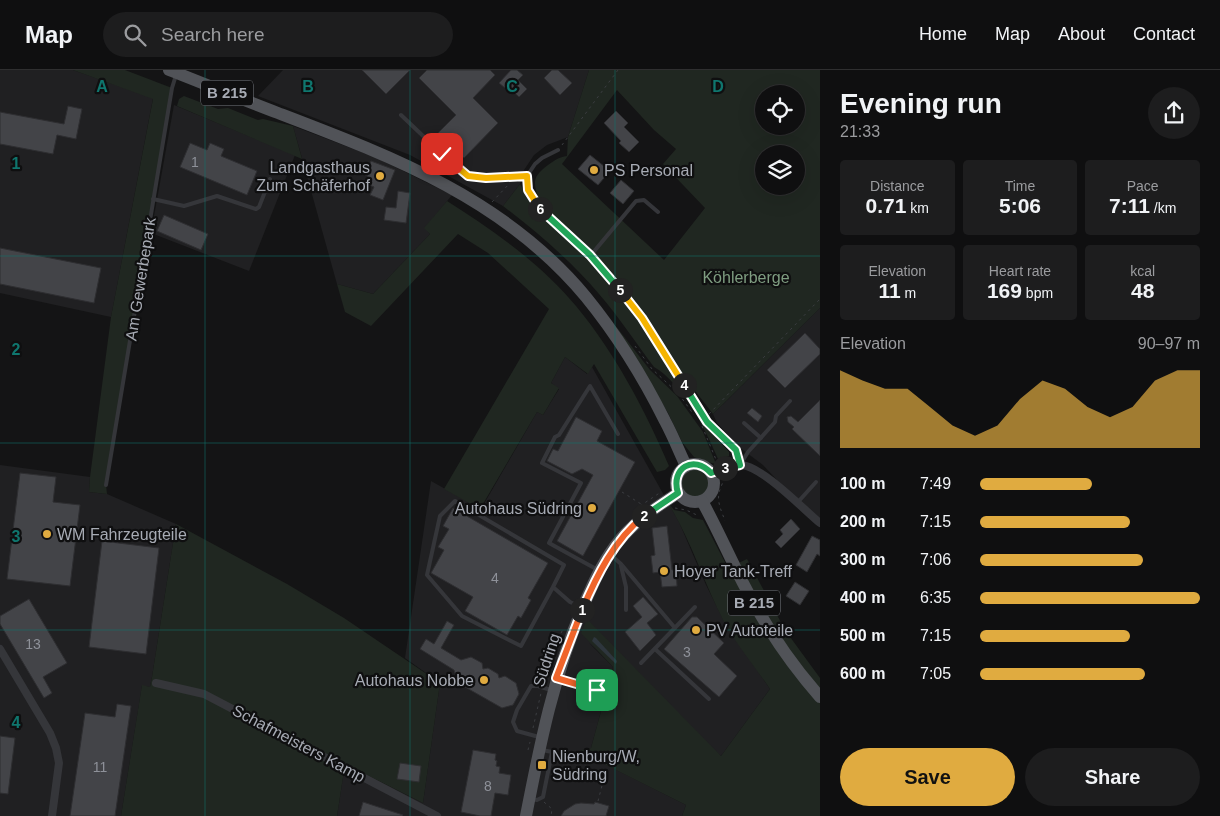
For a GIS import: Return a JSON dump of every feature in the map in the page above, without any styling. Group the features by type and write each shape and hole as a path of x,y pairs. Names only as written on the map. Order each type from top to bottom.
{"main road":[{"name":"B 215","path":"173,72 371,149 425,174 484,207 525,238 547,257 585,296 613,332 655,402 686,466"},
{"path":"700,465 716,471 713,489 709,496 710,507 669,494 676,485 676,478 680,471 686,466 700,465"},
{"name":"Südring","path":"526,816 554,684 583,608 600,571 623,536 669,494"},
{"name":"B 215","path":"710,507 744,585 775,639 803,678 820,697"}],"street":[{"path":"716,471 740,465 757,470 820,523"},
{"path":"0,649 50,733 56,748 59,763 52,816"},
{"name":"Schafmeisters Kamp","path":"156,683 204,694 437,816"}],"lane":[{"name":"Am Gewerbepark","path":"106,485 172,88 173,72"},
{"path":"401,115 468,176 486,178 527,176"},
{"path":"558,150 535,164 527,176 528,190 538,206 590,255 642,318 704,419 736,450 740,465"},
{"path":"153,199 184,206 218,196 256,209 260,207 270,179"},
{"path":"590,255 636,201 644,200 658,212"},
{"path":"600,571 549,543 581,483 542,462 555,437 559,435 590,386 618,434"},
{"path":"740,465 748,452 774,422 776,416 790,401"},
{"path":"744,423 760,438"},
{"path":"796,504 816,482"},
{"path":"455,501 564,565 553,587 521,646 462,616 427,575 440,516 455,501"},
{"path":"610,554 675,628"},
{"path":"620,564 626,587 626,610"},
{"path":"553,587 570,602 583,608"},
{"path":"641,663 695,607"},
{"path":"655,649 709,699"},
{"path":"529,799 537,800 543,797 552,752 517,731 513,722 517,710 531,686 554,684 597,690"}],"path":[{"path":"558,150 618,70"},
{"path":"491,203 506,185 521,176"},
{"path":"704,419 820,300"},
{"path":"635,346 652,369 678,393 697,419"},
{"path":"669,494 675,508 700,516 710,507 719,494 724,480 716,471 705,430 702,426"},
{"path":"622,492 642,505"},
{"path":"710,507 725,522"},
{"path":"598,801 604,778 600,775"},
{"path":"543,797 544,803 552,809 551,816"}],"shaded area":[{"path":"0,70 73,70 153,98 111,317 0,293"},
{"path":"283,70 589,70 568,137 547,145 534,155 524,170 520,184 503,206 410,155 258,96"},
{"path":"174,105 295,155 249,271 151,233"},
{"path":"293,126 377,158 452,195 425,228 430,234 373,294 337,284"},
{"path":"820,308 820,518 790,494 763,465 739,447 717,423 713,414"},
{"path":"565,357 587,374 592,367 679,522 706,585 725,623 770,689 721,756 589,643 613,667 591,748 579,751 686,805 682,816 337,816 345,764 423,803 440,683 405,658 431,481 481,509 537,412 543,415 559,389 551,383"},
{"path":"0,465 90,477 89,492 107,494 176,524 152,677 150,687 142,686 121,816 0,816"},
{"path":"594,637 617,661 616,664 592,641"}],"green space":[{"path":"73,70 125,70 172,88 106,485 107,494 89,492 90,477 111,317 153,99"},
{"name":"Köhlerberge","path":"589,70 820,70 820,308 713,414 696,392 674,379 707,427 729,452 729,456 718,459 700,421 683,395 664,374 654,367 614,312 588,282 553,247 503,206 520,184 532,205 539,200 535,180 539,173 559,158 567,156 568,137","holes":["617,90 654,130 676,149 663,164 705,208 664,260 562,164"]},
{"path":"184,96 218,109 228,108 258,120 263,119 293,126 302,159 177,106 179,99"},
{"path":"447,201 515,248 562,290 576,306 604,343 639,403 669,466 665,470 657,472 594,364 588,374 565,357 551,383 559,388 543,415 537,412 480,509 444,489 549,309 488,253 458,234 371,326 345,312 337,284 373,294 430,234 424,228"},
{"path":"615,325 650,370 677,396 703,432 716,464 694,457 682,442 668,413"},
{"path":"695,469 705,473 709,483 705,493 695,497 685,493 681,483 685,473"},
{"path":"668,503 674,510 685,512 693,518 703,520 728,568 747,559 785,630 820,678 820,816 682,816 686,805 578,751 591,748 613,667 581,633 587,619 721,756 770,689 740,648 724,622 684,532"},
{"path":"176,524 287,584 344,618 440,683 423,803 345,764 337,816 121,816 142,685 150,687 152,677"}],"building":[{"path":"362,70 410,70 386,94"},
{"path":"427,70 490,70 495,75 473,98 498,123 464,158 438,133 456,115 419,78"},
{"path":"511,70 517,70 523,75 518,80 527,89 519,97 507,86 505,88 499,83"},
{"path":"552,70 558,70 572,83 560,95 544,78"},
{"path":"68,106 82,109 76,139 57,135 53,154 0,144 0,112 64,124"},
{"path":"616,111 628,123 624,127 639,142 629,152 619,143 621,141 604,123"},
{"path":"190,143 207,150 210,143 224,149 221,156 257,171 247,195 180,167"},
{"name":"PS Personal","path":"590,155 610,171 598,185 578,169"},
{"path":"371,161 395,170 383,200 370,195 374,187 365,183 368,176 365,175"},
{"path":"621,180 634,191 623,204 610,193"},
{"path":"398,191 410,193 406,223 384,220 386,207 396,208"},
{"path":"164,215 208,234 201,250 157,231"},
{"path":"0,248 101,268 94,303 0,284"},
{"path":"805,333 820,349 820,354 785,388 767,370"},
{"path":"820,400 820,456 792,429 794,427 788,422 787,417 791,416 798,422"},
{"path":"752,408 762,416 758,422 747,413"},
{"name":"Autohaus Südring","path":"576,417 602,431 597,441 635,462 583,556 557,541 593,475 582,469 572,474 547,461 553,449 558,451"},
{"path":"20,473 56,477 53,502 80,505 70,586 7,579"},
{"path":"453,508 548,563 528,598 531,600 521,618 518,616 507,635 465,611 473,597 431,573 444,550 438,547 449,529 443,526"},
{"path":"791,519 800,529 781,548 775,542 783,534 780,530"},
{"path":"667,526 672,570 676,570 677,586 662,587 660,572 653,573 651,556 655,555 652,528"},
{"path":"812,536 820,540 820,556 817,554 807,572 796,565"},
{"path":"102,541 159,548 146,654 89,647"},
{"path":"795,582 809,591 800,605 786,596"},
{"path":"643,597 658,614 647,623 656,635 640,651 625,632 642,617 633,606"},
{"path":"29,599 67,663 43,677 52,693 44,698 0,624 0,616"},
{"path":"692,617 697,617 724,643 714,654 737,676 719,697 664,649"},
{"name":"Autohaus Nobbe","path":"447,621 454,625 441,648 461,660 471,657 482,663 483,669 488,668 498,674 499,678 505,676 516,683 519,694 513,705 502,708 458,683 454,670 420,649 426,639 434,644"},
{"path":"601,685 607,686 605,694 600,693"},
{"path":"117,704 131,706 115,816 70,816 85,713 115,717"},
{"path":"0,736 15,738 8,794 0,793"},
{"path":"473,750 496,754 496,766 500,767 499,773 511,775 508,795 495,793 491,816 461,812"},
{"path":"400,763 421,766 419,782 397,779"},
{"path":"363,802 403,815 359,816"},
{"path":"595,802 609,806 606,816 561,816 564,811 575,804 594,804"}],"place":[{"name":"PS Personal","path":"594,170"},
{"name":"Landgasthaus Zum Schäferhof","path":"380,176"},
{"name":"Autohaus Südring","path":"592,508"},
{"name":"WM Fahrzeugteile","path":"47,534"},
{"name":"Hoyer Tank-Treff","path":"664,571"},
{"name":"PV Autoteile","path":"696,630"},
{"name":"Autohaus Nobbe","path":"484,680"},
{"name":"Nienburg/W, Südring","path":"542,765"}],"route":[{"path":"442,154 468,176 486,178 527,176 528,190 534,201 542,211 590,255 615,284 642,318 704,419 736,450 740,465 726,467 711,473 700,465 693,464 686,466 680,471 676,478 678,493 656,506 623,536 600,571 572,633 556,678 597,690"}]}
